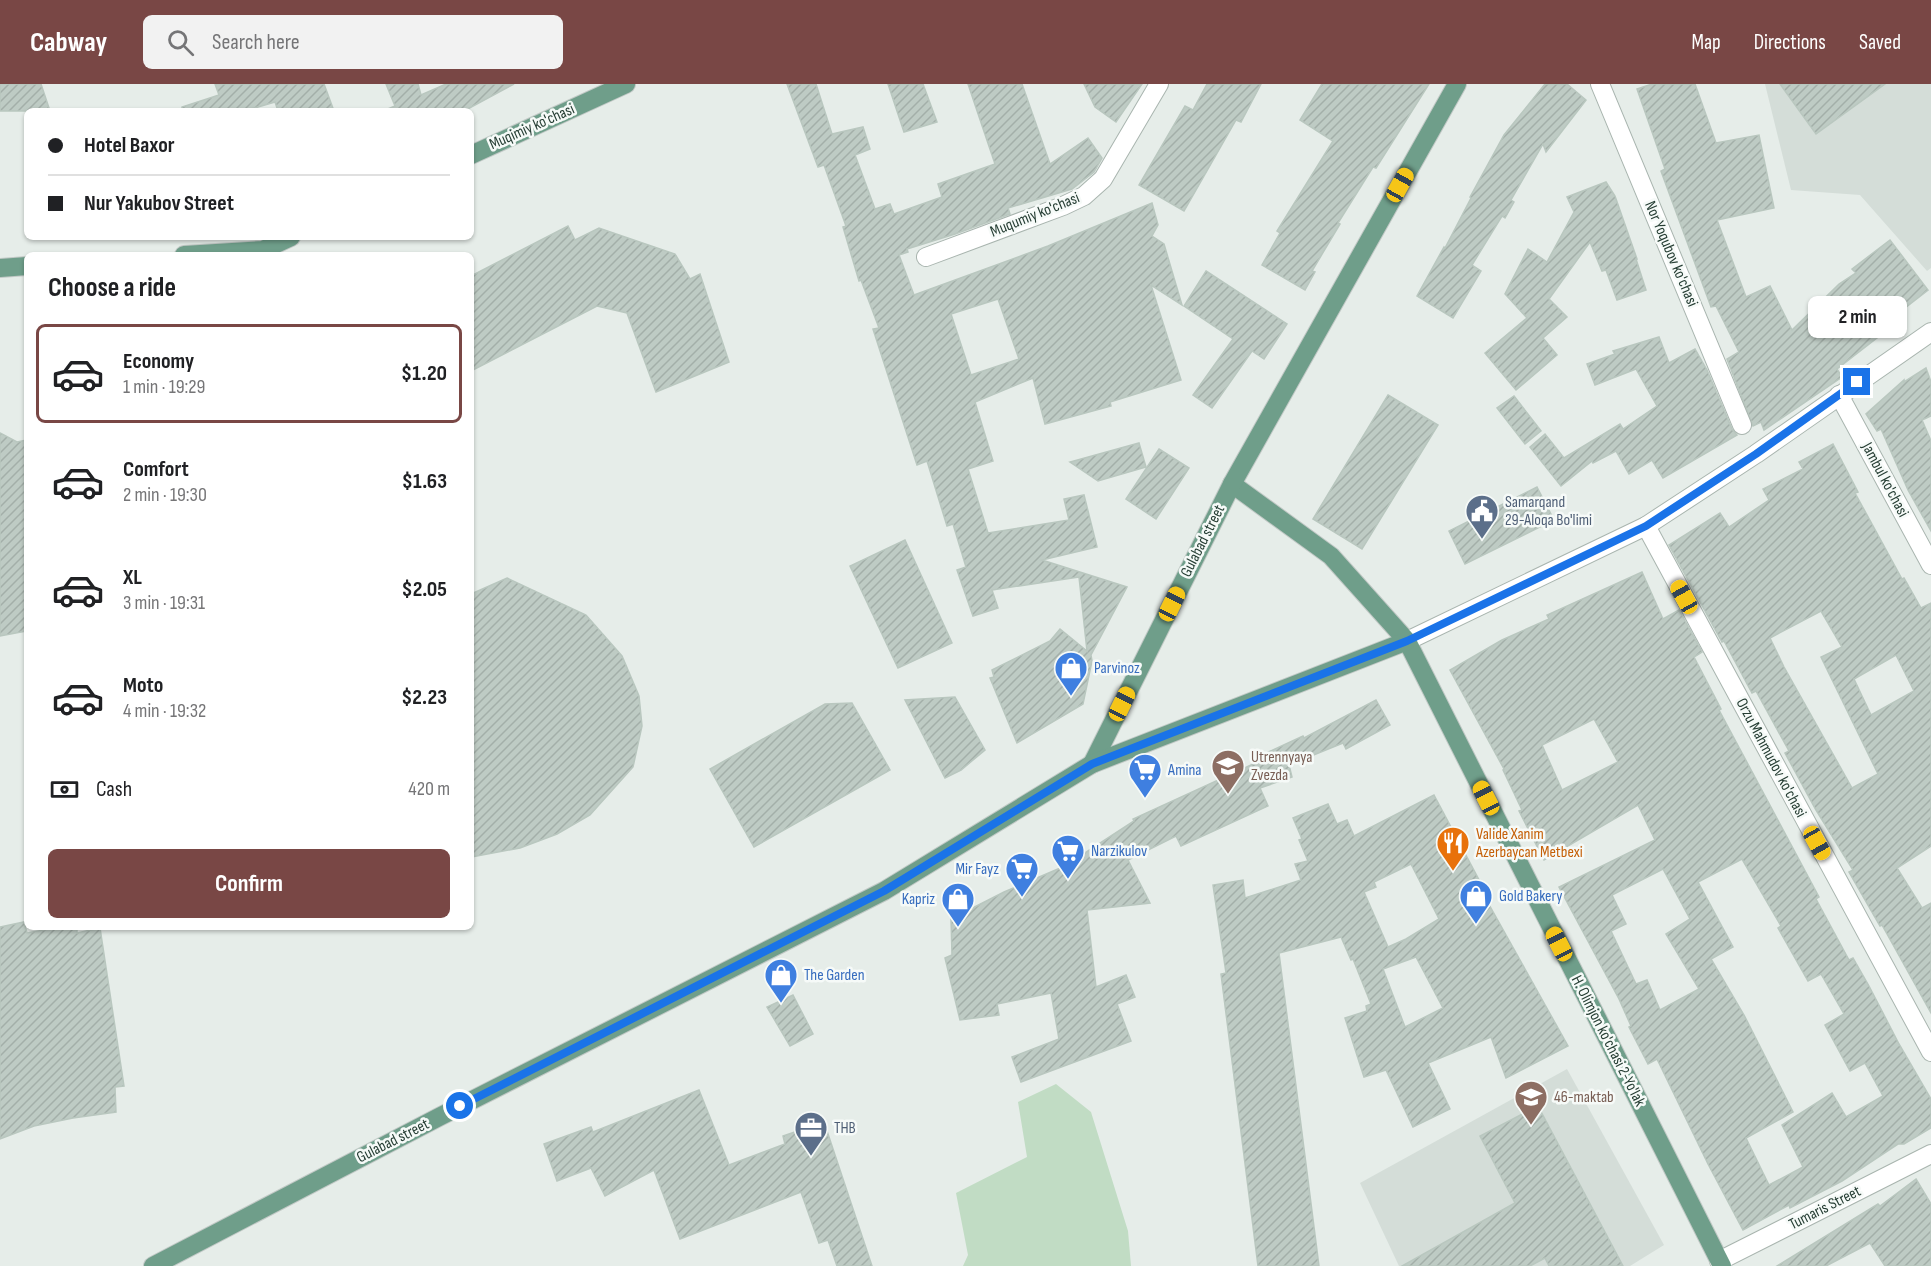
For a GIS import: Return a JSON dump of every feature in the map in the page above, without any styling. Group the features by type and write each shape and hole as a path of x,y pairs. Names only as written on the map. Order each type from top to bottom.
{"main road":[{"name":"Gulabad street","path":"153,1266 428,1122 884,891 1092,764 1232,484 1457,84"},
{"name":"Muqimiy ko'chasi","path":"474,154 615,86"},
{"path":"231,252 263,250 285,240"},
{"path":"0,268 24,266"},
{"name":"H. Olimjon ko'chasi 2-Yo'lak","path":"1232,484 1331,556 1407,641 1721,1264"},
{"path":"1092,764 1407,641"}],"street":[{"name":"Muqumiy ko'chasi","path":"926,257 1084,196 1103,178 1160,84"},
{"name":"Nor Yoqubov ko'chasi","path":"1600,84 1742,424"},
{"path":"1407,641 1646,526 1756,454 1931,332"},
{"name":"Jambul ko'chasi","path":"1839,395 1931,565"},
{"name":"Orzu Mahmudov ko'chasi","path":"1646,526 1931,1052"},
{"name":"Tumaris Street","path":"1721,1264 1931,1154"}],"shaded area":[{"path":"1765,84 1931,84 1931,268 1927,271 1860,195 1791,190"},
{"name":"46-maktab","path":"1567,1069 1664,1245 1630,1266 1399,1266 1360,1183"}],"green space":[{"path":"1056,1084 1091,1112 1128,1231 1131,1266 963,1266 968,1255 956,1193 1027,1157 1018,1102"}],"building":[{"path":"0,84 41,84 49,108 24,108 24,111 0,111"},
{"path":"215,84 324,84 333,108 277,108 275,102 254,108 182,108 219,95"},
{"path":"386,84 418,84 421,95 446,84 514,84 470,108 390,108 395,106"},
{"path":"787,84 816,84 832,134 863,127 870,149 855,155 875,209 890,204 894,214 942,197 938,184 995,164 968,84 1022,84 1050,164 1088,138 1102,158 1094,172 1072,189 1008,208 1010,214 907,249 908,252 899,255 914,295 1048,246 1152,203 1158,225 1152,236 1164,244 1182,305 1151,285 1181,380 1110,402 1111,406 1045,424 1033,378 975,402 993,461 968,469 988,533 1069,520 1064,499 1084,495 1097,547 1042,560 1127,587 1091,655 1092,661 1083,704 1017,743 990,678 994,677 992,670 1050,641 1060,629 1087,651 1079,577 992,590 998,608 973,616 957,570 966,567 953,524 947,526 927,461 917,465 873,329 879,328 861,280 859,281 843,227 846,226 824,165 818,167","holes":["998,299 1019,359 971,375 951,314"]},
{"path":"888,84 923,84 937,122 904,132"},
{"path":"1084,84 1142,84 1116,122 1095,107"},
{"path":"1207,84 1261,84 1241,122 1236,120 1184,211 1139,185 1185,106 1193,110"},
{"path":"1322,84 1429,84 1338,223 1340,224 1312,271 1315,272 1305,290 1262,265 1280,233 1277,231 1333,141 1300,120"},
{"path":"1545,84 1567,84 1586,100 1546,152 1543,144 1511,200 1514,202 1505,218 1502,216 1472,265 1481,271 1453,318 1417,296 1445,248 1504,135"},
{"path":"1652,84 1695,84 1716,143 1759,135 1774,208 1717,220 1746,297 1770,286 1792,330 1839,284 1856,273 1852,269 1890,240 1928,290 1887,322 1891,327 1837,369 1842,377 1764,430 1761,422 1753,426 1727,359 1739,352 1716,306 1711,307 1661,171 1665,169 1637,89"},
{"path":"1780,84 1885,84 1816,134"},
{"path":"1606,182 1615,196 1646,290 1617,300 1606,270 1602,271 1590,242 1549,299 1567,317 1543,338 1557,355 1516,390 1485,353 1527,318 1505,294 1528,249 1547,262 1574,212 1567,197"},
{"path":"568,226 575,240 599,228 675,254 690,279 700,274 729,362 656,392 627,313 597,306 474,369 474,274"},
{"path":"1206,271 1287,324 1264,359 1252,351 1212,408 1193,395 1233,339 1184,306"},
{"path":"1659,337 1669,363 1695,349 1707,370 1732,429 1737,435 1663,478 1652,460 1629,474 1616,451 1593,463 1592,461 1561,486 1530,447 1545,434 1564,458 1620,424 1623,429 1657,406 1636,369 1595,385 1587,364 1615,354 1613,351"},
{"path":"1926,368 1931,382 1931,416 1922,420 1931,441 1931,531 1908,490 1881,429 1877,431 1866,414 1904,380 1904,382"},
{"path":"1388,395 1438,425 1362,549 1313,519"},
{"path":"1514,396 1541,431 1525,444 1497,408"},
{"path":"0,433 17,442 24,441 24,632 0,636"},
{"path":"1139,443 1146,467 1098,481 1070,462"},
{"path":"1833,444 1858,492 1855,493 1902,579 1904,578 1921,608 1931,603 1931,846 1897,868 1922,908 1931,903 1931,1013 1882,925 1880,926 1849,872 1853,870 1816,810 1785,753 1789,751 1756,691 1752,693 1669,545 1720,513 1729,527 1769,500 1763,489 1803,469 1799,462","holes":["1821,611 1842,647 1821,657 1878,774 1852,788 1770,638","1896,655 1914,691 1871,715 1854,679"]},
{"path":"1159,449 1189,468 1156,519 1126,499"},
{"path":"1537,487 1554,520 1465,564 1449,531"},
{"path":"905,540 952,643 898,668 850,566"},
{"path":"1642,572 1663,619 1679,610 1702,652 1694,657 1721,709 1719,710 1819,897 1816,899 1849,960 1853,958 1931,1099 1931,1128 1904,1144 1898,1144 1842,1181 1790,1208 1789,1205 1743,1230 1657,1059 1648,1064 1629,1027 1631,1026 1619,999 1559,887 1655,840 1638,805 1544,860 1519,811 1522,810 1504,769 1450,670 1502,640 1549,619 1547,615","holes":["1594,719 1618,762 1562,790 1542,745","1742,859 1781,926 1778,928 1808,981 1821,974 1844,1014 1825,1025 1850,1071 1865,1063 1883,1096 1846,1117 1832,1093 1782,1125 1803,1167 1769,1185 1746,1138 1793,1112 1744,1015 1711,959 1733,947 1698,882","1663,869 1690,919 1666,934 1699,989 1660,1010 1647,980 1636,984 1611,931 1626,924 1612,895"]},
{"path":"507,578 586,615 622,656 639,696 642,726 633,767 590,815 557,834 520,848 474,856 474,593"},
{"path":"955,697 985,750 961,770 945,778 905,700"},
{"path":"1376,700 1390,725 1346,749 1343,743 1289,765 1292,777 1260,788 1268,806 1181,846 1176,836 1128,860 1150,903 1087,910 1096,987 1126,975 1135,997 1117,1004 1131,1041 1021,1082 1012,1057 1059,1039 1051,993 997,1004 999,1015 960,1020 945,958 952,955 951,919 1004,892 1065,866 1134,821 1133,819 1264,759 1262,755 1303,736 1304,738"},
{"path":"852,703 890,770 754,847 710,769 825,704"},
{"path":"1434,795 1485,891 1482,892 1568,1046 1506,1078 1491,1037 1428,1063 1450,1109 1413,1127 1386,1070 1364,1077 1345,1018 1367,1011 1366,1006 1371,1004 1353,959 1351,960 1341,937 1279,953 1319,1266 1258,1266 1221,974 1226,973 1213,885 1243,880 1245,898 1301,880 1295,864 1308,861 1293,818 1328,804 1337,824 1347,820 1354,836","holes":["1411,864 1439,919 1388,947 1364,892 1376,887 1374,882","1416,957 1443,1008 1405,1027 1383,969"]},
{"path":"24,922 24,930 27,933 44,930 77,930 77,933 100,930 124,1086 115,1087 116,1112 34,1126 0,1139 0,927"},
{"path":"793,995 813,1034 790,1046 767,1007"},
{"path":"699,1090 729,1165 785,1144 783,1136 824,1122 872,1266 837,1266 828,1240 819,1243 801,1192 680,1239 654,1170 605,1196 591,1168 557,1181 544,1144 591,1127 593,1132"},
{"path":"1538,1106 1623,1266 1549,1266 1545,1258 1530,1266 1402,1266 1515,1203 1480,1136"},
{"path":"1916,1179 1931,1204 1931,1266 1885,1266 1870,1243 1826,1266 1777,1266 1878,1204 1880,1206"}],"place":[{"name":"Samarqand 29-Aloqa Bo'limi","path":"1482,540"},
{"name":"Parvinoz","path":"1071,697"},
{"name":"Utrennyaya Zvezda","path":"1228,795"},
{"name":"Amina","path":"1145,799"},
{"name":"Valide Xanim Azerbaycan Metbexi","path":"1453,872"},
{"name":"Narzikulov","path":"1068,880"},
{"name":"Mir Fayz","path":"1022,898"},
{"name":"Gold Bakery","path":"1476,925"},
{"name":"Kapriz","path":"958,928"},
{"name":"The Garden","path":"781,1004"},
{"name":"46-maktab","path":"1531,1126"},
{"name":"THB","path":"811,1157"}],"route":[{"path":"460,1106 884,891 1092,764 1407,641 1646,526 1756,454 1857,382"}]}
